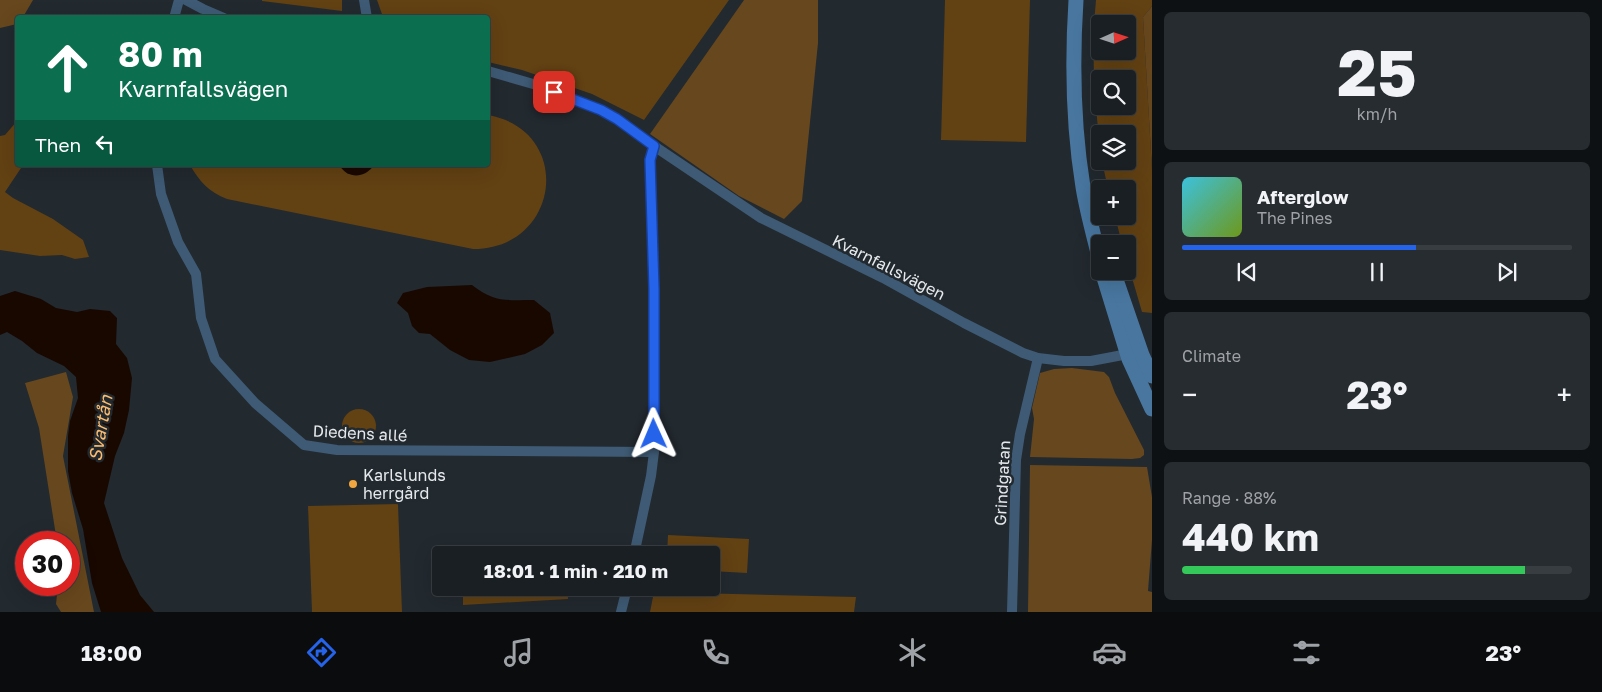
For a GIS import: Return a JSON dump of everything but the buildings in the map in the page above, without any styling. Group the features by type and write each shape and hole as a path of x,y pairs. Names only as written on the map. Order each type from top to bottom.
{"main road":[{"path":"1076,0 1073,62 1075,111 1083,185 1094,235"},
{"path":"1075,111 1102,235"},
{"path":"1106,280 1152,376"},
{"path":"1116,280 1140,352 1152,408"}],"street":[{"path":"175,15 179,0"},
{"path":"186,0 217,15"},
{"path":"364,0 366,15"},
{"name":"Kvarnfallsvägen","path":"490,72 540,86 601,110 761,218 883,278 985,335 1038,358 1064,361 1091,361 1140,352"},
{"path":"636,546 651,476 654,452 654,289 650,160 654,146"},
{"name":"Diedens allé","path":"157,167 161,194 178,242 196,274 201,318 215,359 254,403 304,445 337,450 654,452"},
{"name":"Grindgatan","path":"1012,612 1016,460 1020,434 1038,358"},
{"path":"621,612 624,596"}],"shaded area":[{"path":"0,0 33,0 24,15 15,15 15,24 0,28"},
{"path":"342,0 342,11 262,1"},
{"path":"377,0 729,0 644,120 592,94 522,70 490,62 490,15 382,15"},
{"path":"744,0 818,0 818,43 802,201 784,219 739,196 650,134"},
{"path":"945,0 1030,0 1026,142 941,140"},
{"path":"1096,0 1152,0 1152,6 1143,17 1152,170 1152,313 1142,312 1133,280 1136,280 1136,235 1120,235 1117,225 1136,225 1136,180 1106,180 1104,170 1136,170 1136,125 1098,125 1097,115 1136,115 1136,70 1094,70 1094,60 1136,60 1136,15 1095,15"},
{"path":"1152,6 1152,170 1143,17"},
{"path":"490,116 516,125 535,143 544,164 546,188 539,211 524,230 502,244 473,249 227,199 205,185 191,167 341,167 348,174 370,170 372,167 490,167"},
{"path":"15,123 15,167 22,167 5,192 53,219 83,240 89,257 75,259 62,255 40,256 0,250 0,136 5,135"},
{"path":"1072,368 1104,372 1109,377 1115,393 1144,450 1144,455 1140,458 1132,459 1030,457 1034,419 1032,408 1040,373 1054,369"},
{"path":"66,372 73,397 63,456 78,531 55,531 39,428 25,383"},
{"path":"359,409 366,410 371,414 375,419 375,433 371,438 366,442 359,443 352,442 347,438 343,433 342,426 343,419 347,414 352,410"},
{"path":"1030,465 1147,467 1152,497 1152,540 1148,591 1152,592 1152,612 1028,612"},
{"path":"398,504 402,612 312,612 308,506"},
{"path":"668,535 749,539 747,573 720,572 720,546 667,546"},
{"path":"80,542 94,612 61,612 56,604 57,596 80,596"},
{"path":"720,594 856,597 854,612 650,612 653,596 720,596"},
{"path":"463,596 568,596 568,599 463,605"}],"water":[{"path":"341,167 372,167 361,175 351,175"},
{"path":"472,285 494,298 534,300 550,313 554,333 542,345 525,354 490,362 469,360 450,350 430,334 419,333 412,326 408,313 397,303 403,293 427,287"},
{"name":"Svartån","path":"15,291 41,299 56,308 77,312 90,309 110,311 117,318 116,344 127,358 132,378 129,410 124,433 115,456 104,503 122,558 140,595 154,612 101,612 92,583 83,529 72,493 68,471 70,421 78,398 76,377 64,366 37,353 7,332 0,335 0,296"}],"place":[{"name":"Karlslunds herrgård","path":"353,484"}],"route":[{"path":"554,92 601,110 617,119 654,146 650,160 654,289 654,434"}]}
